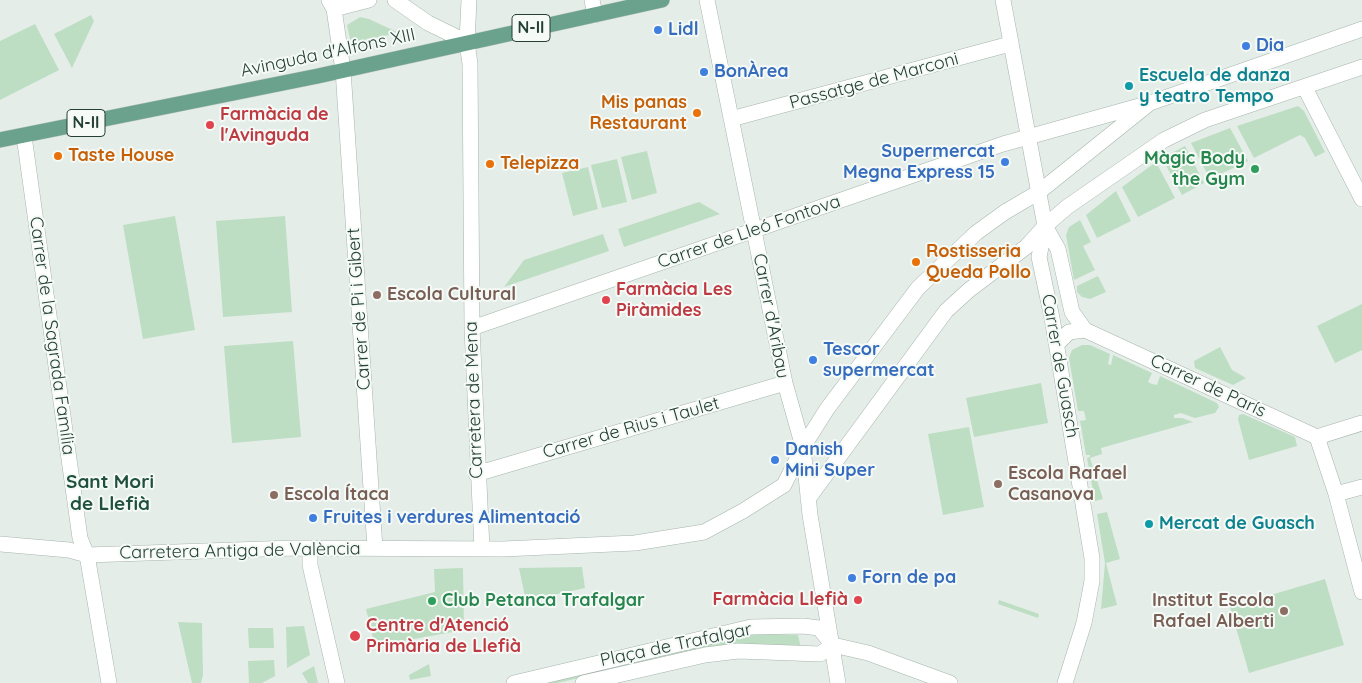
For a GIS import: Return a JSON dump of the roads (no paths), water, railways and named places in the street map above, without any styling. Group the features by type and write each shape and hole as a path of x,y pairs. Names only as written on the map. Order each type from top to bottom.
{"main road":[{"name":"Avinguda d'Alfons XIII","path":"0,140 343,70 466,42 594,8 662,0"}],"street":[{"path":"332,4 369,0"},
{"path":"395,0 428,23 466,42"},
{"name":"Carretera de Mena","path":"469,0 466,42 470,64 472,328 476,474 482,549"},
{"name":"Carrer d'Aribau","path":"707,0 735,118 754,231 785,383 803,447"},
{"name":"Carrer de Guasch","path":"1002,0 1045,226 1058,249 1072,312 1085,330"},
{"name":"Carrer de Pi i Gibert","path":"332,4 343,70 376,548"},
{"name":"Carrer de Lleó Fontova","path":"472,328 1027,136 1150,103 1362,29"},
{"name":"Passatge de Marconi","path":"735,118 1010,44"},
{"path":"808,499 946,311 969,290 1026,247 1045,226 1067,207 1164,140 1205,120 1305,88 1362,67"},
{"path":"1305,88 1362,199"},
{"path":"482,549 635,543 704,532 743,511 784,485 803,447 827,409 918,288 976,233 1005,212 1039,192 1150,103"},
{"name":"Carrer de la Sagrada Família","path":"24,136 79,528 88,555 109,683"},
{"name":"Carrer de Guasch","path":"1045,226 1039,257 1056,344 1092,558 1092,581 1084,623 1065,683"},
{"path":"1056,344 1069,332 1085,330"},
{"name":"Carrer de París","path":"1085,330 1317,437"},
{"name":"Carrer de Rius i Taulet","path":"476,474 785,383"},
{"path":"1362,423 1317,437 1336,494 1362,592"},
{"path":"803,447 808,499 838,683"},
{"path":"784,485 808,499"},
{"path":"1336,494 1362,487"},
{"name":"Carretera Antiga de València","path":"0,544 69,550 88,555 310,548 482,549"},
{"path":"310,548 310,565 338,683"},
{"name":"Plaça de Trafalgar","path":"514,683 751,627 803,626 819,628 833,645 820,654 738,651 705,656 583,683"},
{"path":"833,645 868,653 950,683"}],"place":[{"name":"Lidl","path":"658,30"},
{"name":"Dia","path":"1246,46"},
{"name":"BonÀrea","path":"704,72"},
{"name":"Escuela de danza y teatro Tempo","path":"1129,86"},
{"name":"Mis panas Restaurant","path":"697,113"},
{"name":"Farmàcia de l'Avinguda","path":"210,125"},
{"name":"Taste House","path":"58,156"},
{"name":"Supermercat Megna Express 15","path":"1005,162"},
{"name":"Telepizza","path":"490,164"},
{"name":"Màgic Body the Gym","path":"1255,169"},
{"name":"Rostisseria Queda Pollo","path":"916,262"},
{"name":"Escola Cultural","path":"377,295"},
{"name":"Farmàcia Les Piràmides","path":"606,300"},
{"name":"Tescor supermercat","path":"813,360"},
{"name":"Danish Mini Super","path":"775,460"},
{"name":"Escola Rafael Casanova","path":"998,484"},
{"name":"Escola Ítaca","path":"274,495"},
{"name":"Fruites i verdures Alimentació","path":"313,518"},
{"name":"Mercat de Guasch","path":"1149,524"},
{"name":"Forn de pa","path":"852,578"},
{"name":"Farmàcia Llefià","path":"858,600"},
{"name":"Club Petanca Trafalgar","path":"432,601"},
{"name":"Institut Escola Rafael Alberti","path":"1284,611"},
{"name":"Centre d'Atenció Primària de Llefià","path":"355,636"}],"district":[{"name":"Sant Mori de Llefià","path":"110,493"}]}
